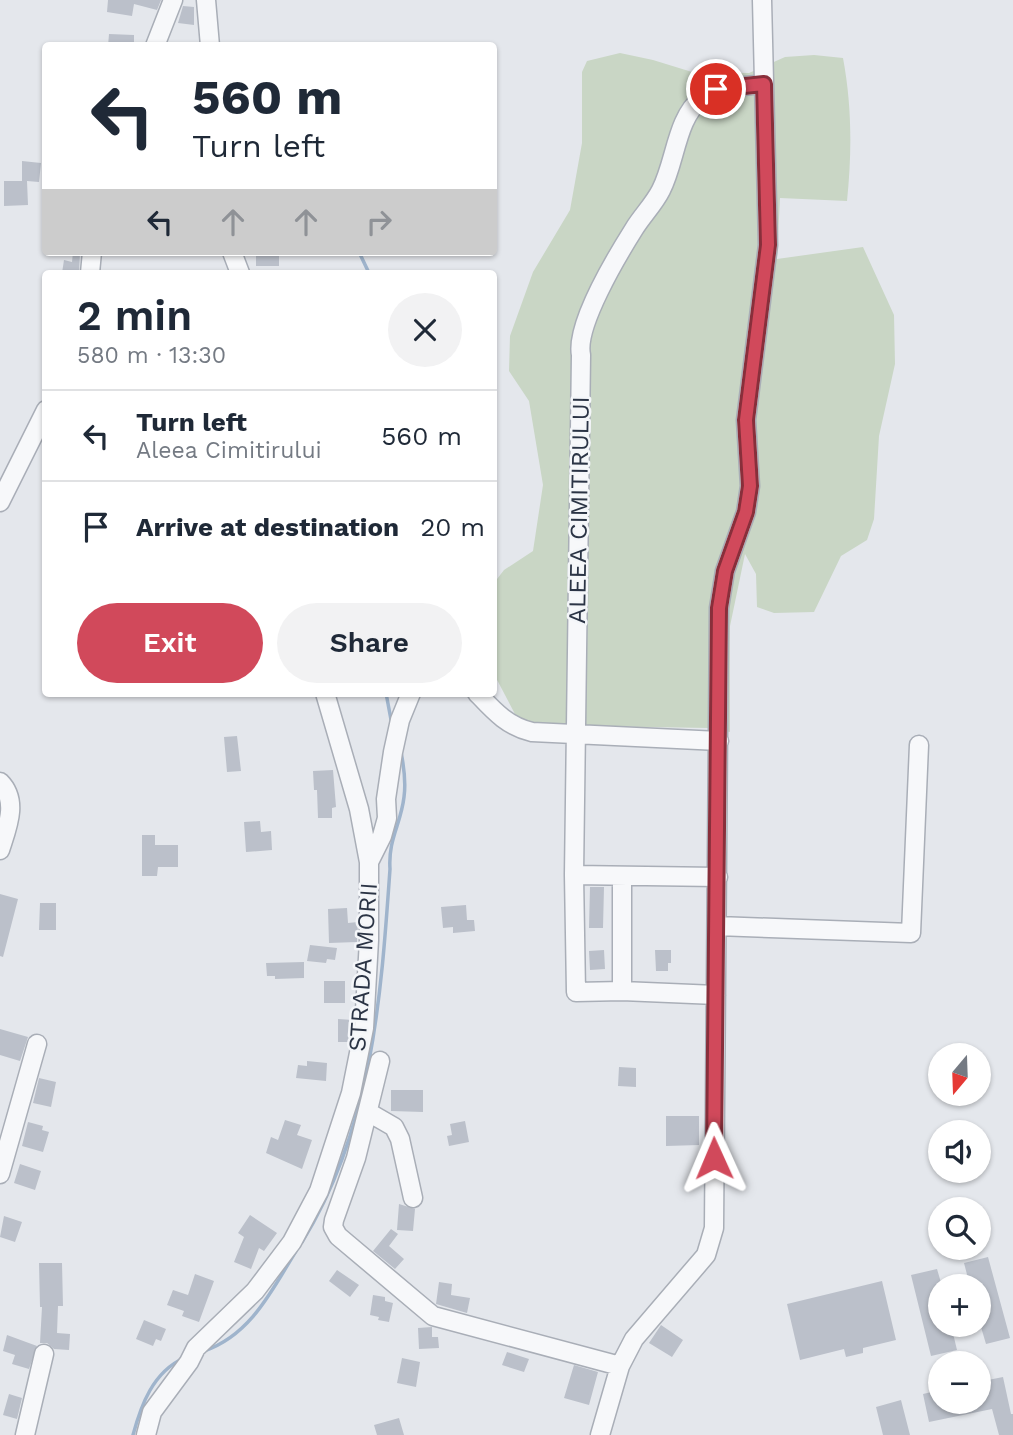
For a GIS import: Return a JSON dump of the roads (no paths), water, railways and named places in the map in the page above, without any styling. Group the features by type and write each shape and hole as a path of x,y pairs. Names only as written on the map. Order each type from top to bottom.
{"street":[{"path":"157,42 173,0"},
{"path":"205,0 210,42"},
{"path":"600,1435 620,1366 634,1339 706,1255 714,1228 719,608 725,571 746,512 750,486 746,420 768,245 762,0"},
{"name":"ALEEA CIMITIRULUI","path":"622,991 576,992 574,875 579,346 584,325 633,231 661,191 674,160 684,123 691,111 701,99 716,89 764,84"},
{"path":"0,502 42,418"},
{"name":"STRADA MORII","path":"146,1435 152,1412 192,1355 274,1269 328,1196 364,1028 369,940 369,862 359,809 326,697"},
{"path":"369,862 382,836 387,818 386,799 394,744 409,697"},
{"path":"481,697 503,720 513,726 545,734 719,741"},
{"path":"717,926 911,933 919,745"},
{"path":"0,782 8,790 10,802 9,818 0,850"},
{"path":"574,875 718,877"},
{"path":"622,876 622,991 716,995"},
{"path":"0,1174 37,1044"},
{"path":"380,1061 368,1112 328,1196 334,1220 333,1227 338,1236 433,1316 620,1366"},
{"path":"368,1112 394,1127 404,1153 413,1198"},
{"path":"25,1435 44,1354"}],"waterway":[{"path":"361,256 368,270"},
{"path":"387,697 392,725"},
{"path":"302,1242 326,1199 344,1154 369,1062 382,966 391,849 405,792 401,752"},
{"path":"204,1351 235,1334 259,1310 296,1251"},
{"path":"133,1435 150,1390 164,1372 184,1358"}]}
